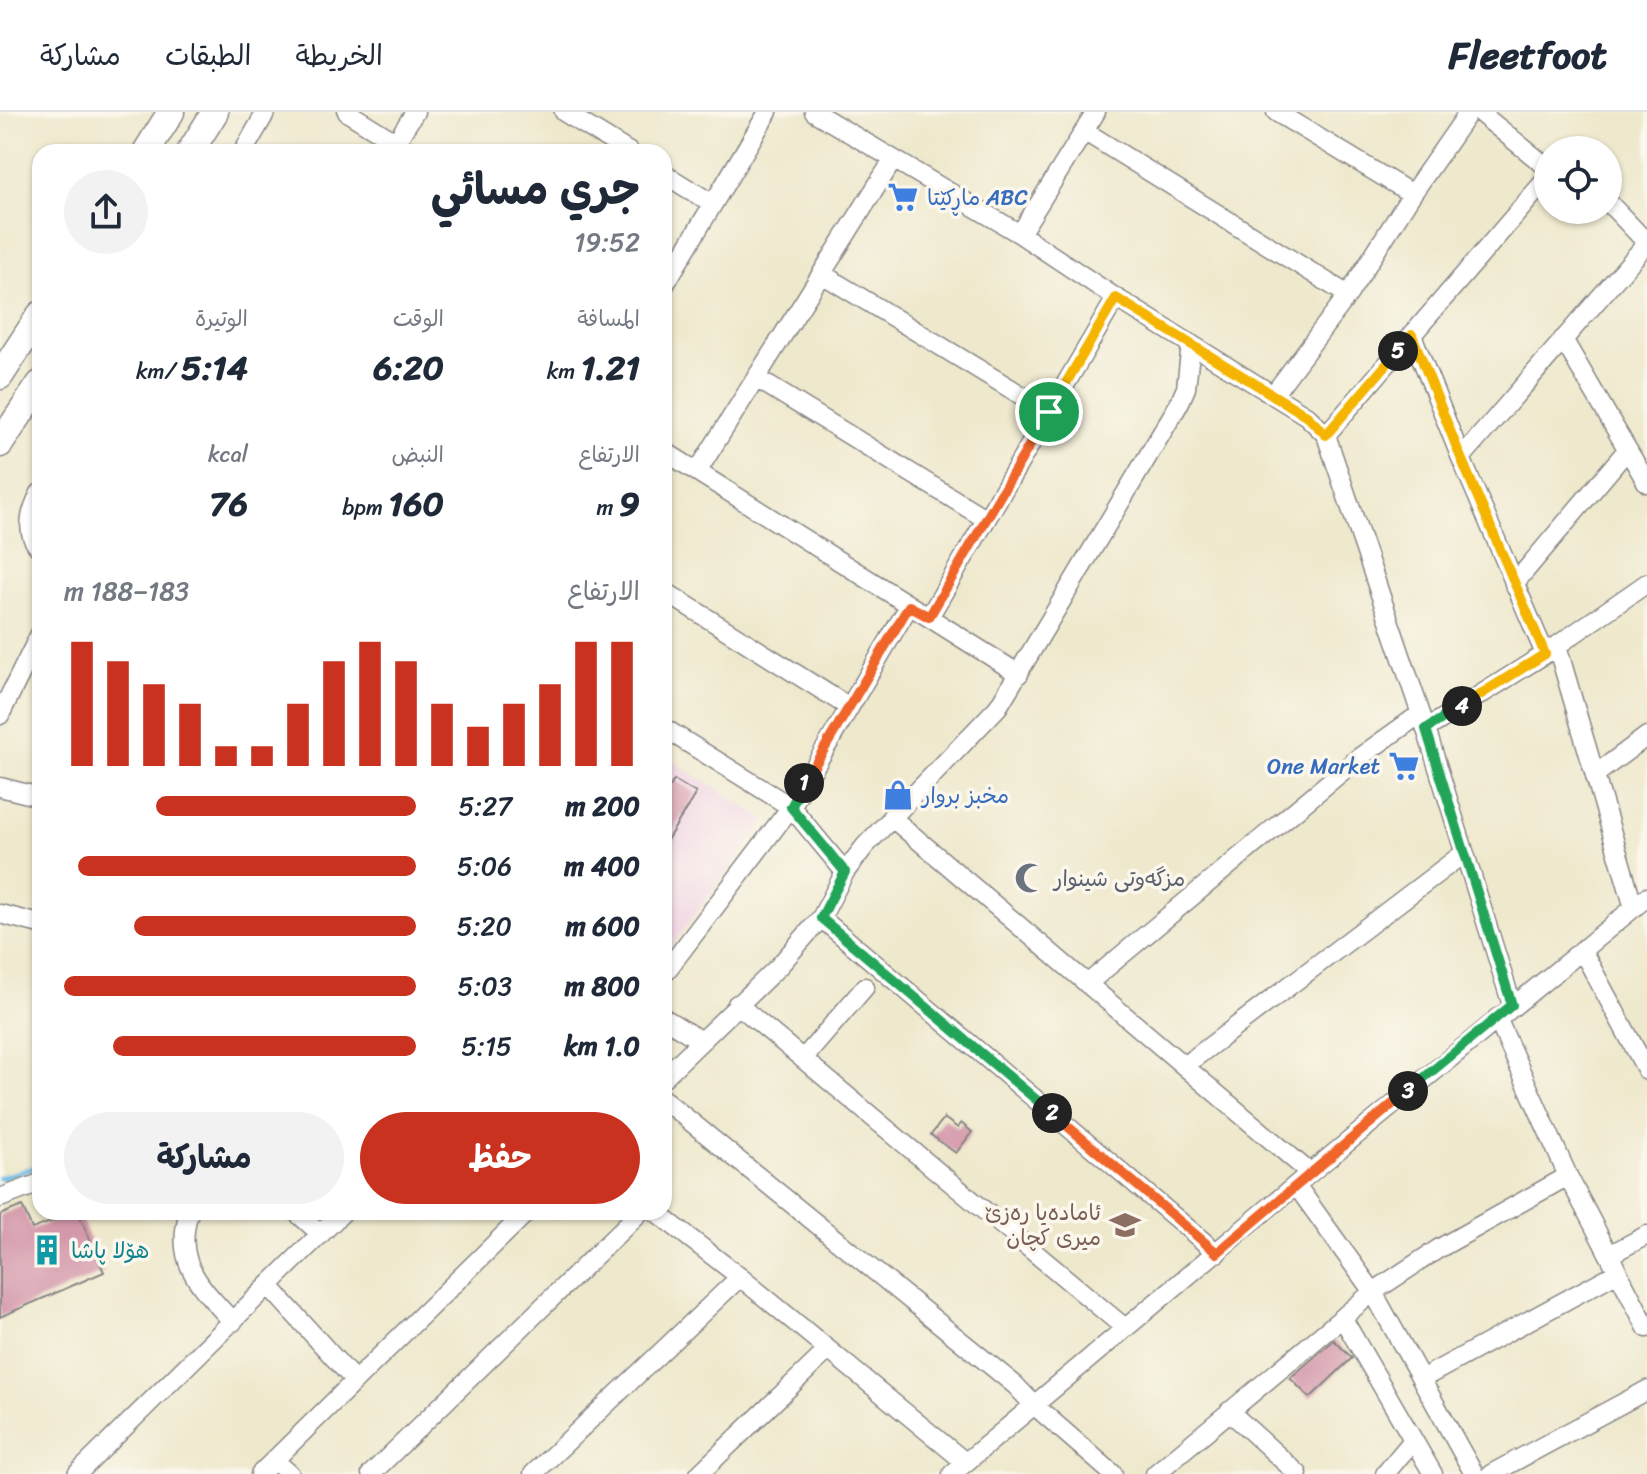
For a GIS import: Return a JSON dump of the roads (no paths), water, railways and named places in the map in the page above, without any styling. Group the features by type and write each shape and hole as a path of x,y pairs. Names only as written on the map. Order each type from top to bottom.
{"main road":[{"path":"151,144 171,112"},
{"path":"195,144 215,112"},
{"path":"0,376 32,327"},
{"path":"0,444 32,396"}],"street":[{"path":"248,144 266,112"},
{"path":"347,112 399,144"},
{"path":"405,144 415,112"},
{"path":"564,112 616,144"},
{"path":"672,273 768,112"},
{"path":"814,112 1020,234 1116,298 1307,416 1326,435 1464,853 1505,1012 1568,1176 1647,1328"},
{"path":"1020,234 1096,112"},
{"path":"1276,112 1412,194"},
{"path":"1273,395 1348,295 1469,112"},
{"path":"1479,112 1534,157"},
{"path":"1084,131 1348,295"},
{"path":"697,472 893,160"},
{"path":"672,179 713,204"},
{"path":"1326,435 1534,193"},
{"path":"1461,458 1647,243 1622,217"},
{"path":"822,274 1049,412"},
{"path":"929,617 1116,298"},
{"path":"666,1220 828,1350 959,1468 1640,902 1551,650 1514,584 1412,335"},
{"path":"1563,339 1647,483"},
{"path":"672,1069 779,966 821,918 845,872 891,817 998,707 1179,404 1186,388 1191,344"},
{"path":"756,378 986,519"},
{"path":"1514,584 1627,450"},
{"path":"672,456 1019,674"},
{"path":"32,513 32,537"},
{"path":"1087,984 1357,759 1551,650 1647,583"},
{"path":"672,596 849,707"},
{"path":"672,963 791,807 909,606"},
{"path":"0,715 31,672"},
{"path":"672,733 791,807 845,872"},
{"path":"1596,774 1647,736"},
{"path":"0,787 32,795"},
{"path":"891,817 1184,1066 1303,1179 1423,1378 1474,1474"},
{"path":"1184,1066 1464,853"},
{"path":"0,914 32,922"},
{"path":"821,918 1217,1253"},
{"path":"1582,950 1647,1070"},
{"path":"803,1059 865,987"},
{"path":"737,1004 1125,1328"},
{"path":"672,1023 701,1041"},
{"path":"672,1106 1015,1385 1113,1474"},
{"path":"1155,1474 1373,1292 1438,1249 1568,1176"},
{"path":"0,1198 32,1186"},
{"path":"187,1220 183,1238 187,1263 195,1280 233,1322"},
{"path":"305,1220 321,1234"},
{"path":"77,1474 335,1220"},
{"path":"290,1474 267,1467 519,1220"},
{"path":"371,1474 632,1220"},
{"path":"1609,1255 1647,1235"},
{"path":"1423,1378 1618,1272"},
{"path":"533,1474 740,1277"},
{"path":"269,1286 355,1381"},
{"path":"1342,1317 1433,1474"},
{"path":"699,1474 828,1350"},
{"path":"1491,1474 1647,1390"},
{"path":"1229,1411 1298,1474"},
{"path":"1385,1474 1413,1440"}],"waterway":[{"path":"0,1178 32,1168"}],"place":[{"name":"ماڕکێتا ABC","path":"903,197"},
{"name":"One Market","path":"1404,766"},
{"name":"مخبز بروار","path":"898,795"},
{"name":"مزگەوتی شينوار","path":"1030,878"},
{"name":"ئامادەيا رەزێ ميرى كچان","path":"1125,1225"},
{"name":"هۆلا پاشا","path":"47,1250"}]}
